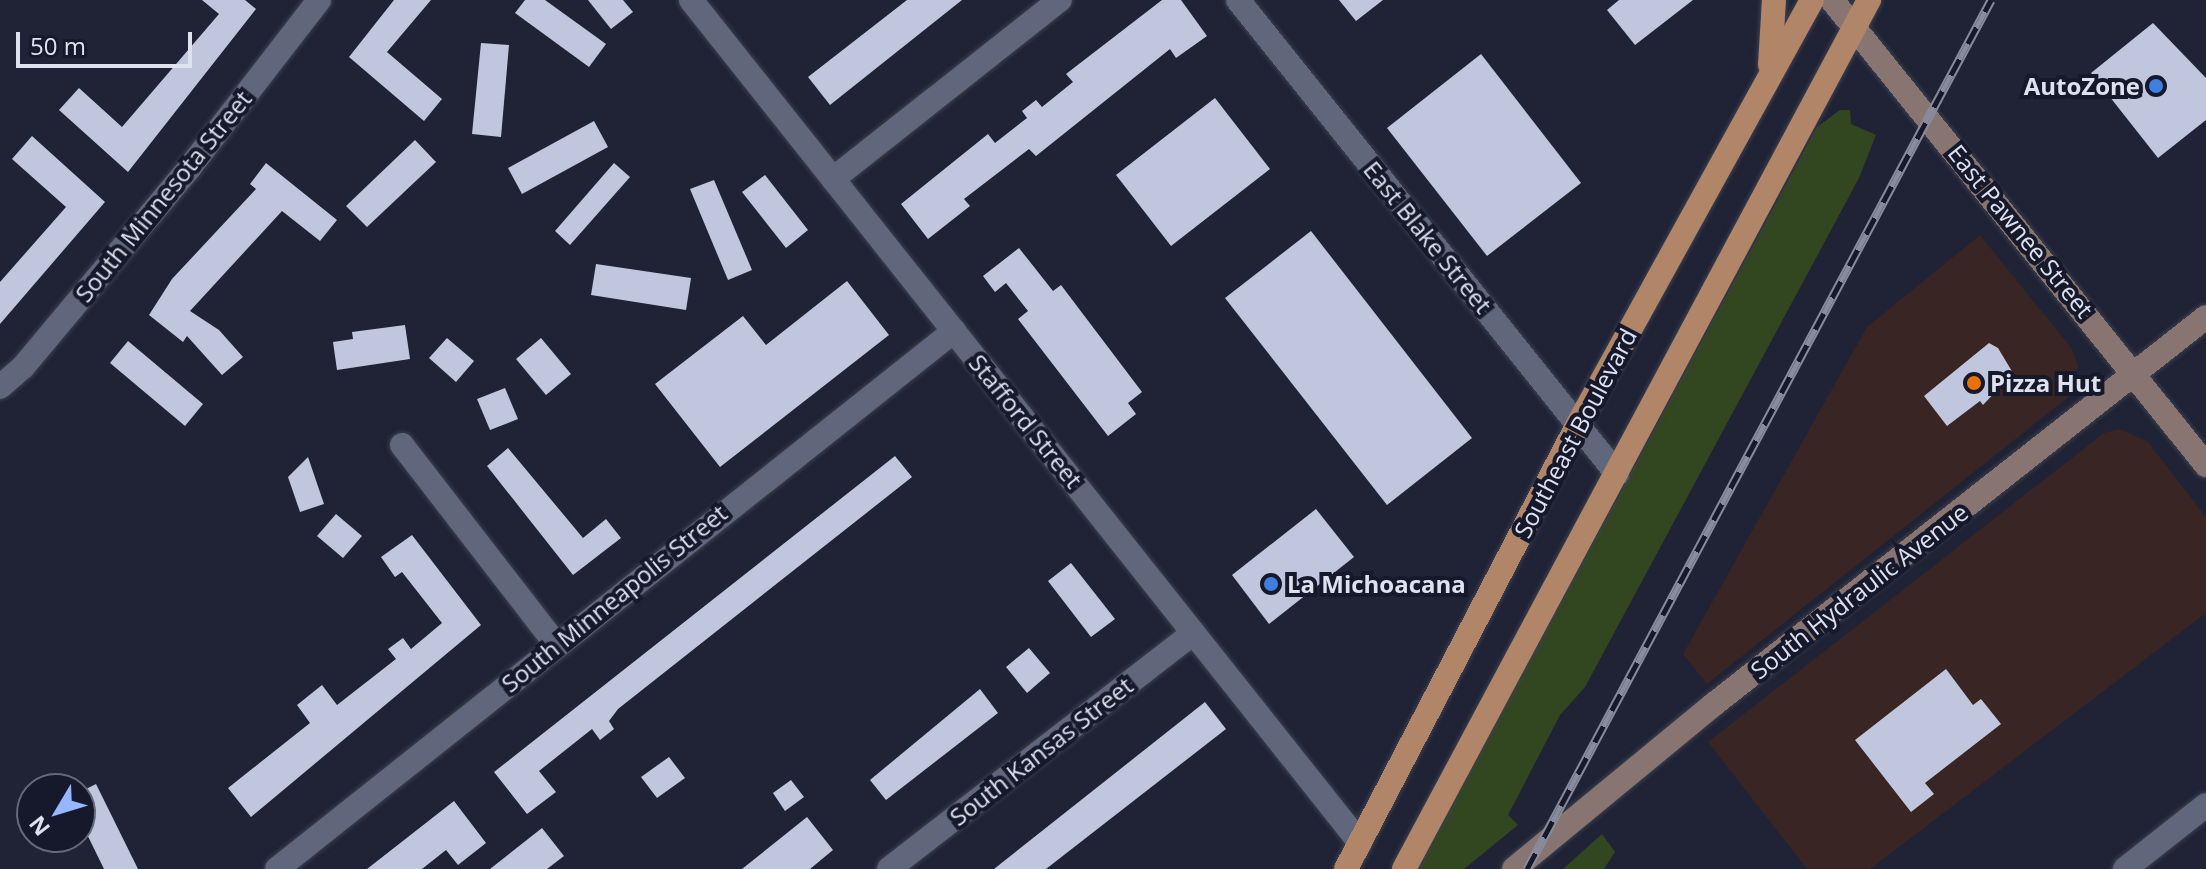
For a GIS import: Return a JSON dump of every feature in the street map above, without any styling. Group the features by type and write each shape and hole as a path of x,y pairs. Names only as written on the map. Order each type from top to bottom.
{"main road":[{"path":"1768,80 1774,0"},
{"name":"Southeast Boulevard","path":"1346,869 1578,424 1812,0"},
{"path":"1404,869 1869,0"}],"street":[{"name":"South Minnesota Street","path":"0,387 23,367 190,167 319,0"},
{"name":"Stafford Street","path":"691,0 1360,843"},
{"path":"833,179 1060,0"},
{"name":"East Blake Street","path":"1238,0 1617,474"},
{"name":"East Pawnee Street","path":"1832,0 2135,372 2206,465"},
{"name":"South Hydraulic Avenue","path":"1514,869 2206,317"},
{"name":"South Minneapolis Street","path":"277,869 556,644 954,331"},
{"path":"402,445 556,644"},
{"name":"South Kansas Street","path":"889,869 1193,633"},
{"path":"2125,869 2206,805"}],"shaded area":[{"path":"1980,235 2072,349 2078,366 2072,394 1707,684 1683,654 1867,327"},
{"path":"2119,429 2147,441 2206,517 2206,613 1870,869 1807,869 1708,742 2104,433"}],"green space":[{"path":"1840,110 1850,110 1851,124 1876,135 1859,178 1585,687 1560,715 1508,815 1518,825 1464,869 1417,869 1817,127"},
{"path":"1602,834 1615,852 1604,869 1563,869"}],"building":[{"path":"202,0 245,0 256,9 128,172 59,110 79,88 122,127 219,14"},
{"path":"394,0 431,0 387,52 442,99 424,121 349,57"},
{"path":"525,0 545,0 606,44 589,67 515,13"},
{"path":"588,0 623,0 633,12 611,29"},
{"path":"907,0 962,0 830,105 808,77"},
{"path":"1162,0 1181,0 1207,36 1176,58 1170,49 1036,156 1029,149 964,199 970,206 928,239 901,204 988,134 995,143 1027,118 1022,111 1036,100 1042,107 1073,82 1066,74"},
{"path":"1339,0 1383,0 1356,21"},
{"path":"1619,0 1693,0 1635,45 1607,10"},
{"path":"2153,23 2206,78 2206,120 2158,158 2091,73"},
{"path":"481,43 509,45 501,137 472,134"},
{"path":"1481,54 1581,183 1487,256 1387,128"},
{"path":"1215,98 1270,169 1171,246 1116,175"},
{"path":"594,121 608,147 522,194 508,168"},
{"path":"32,136 105,202 0,324 0,282 66,207 12,159"},
{"path":"415,140 436,162 367,227 346,206"},
{"path":"266,163 337,220 320,241 282,211 190,311 219,330 243,357 222,375 187,336 183,342 149,315 172,279 256,189 250,184"},
{"path":"614,163 630,177 570,245 555,231"},
{"path":"765,175 808,230 786,248 742,192"},
{"path":"714,180 752,270 728,280 690,189"},
{"path":"1311,231 1472,438 1387,505 1225,298"},
{"path":"1019,248 1053,291 1061,285 1142,392 1128,403 1136,414 1108,436 1018,319 1028,311 1006,283 995,292 983,276"},
{"path":"596,264 691,278 686,310 591,295"},
{"path":"847,281 889,335 720,467 655,384 743,316 766,345"},
{"path":"405,325 410,359 337,370 333,342 353,339 352,332"},
{"path":"447,338 474,361 456,382 429,358"},
{"path":"541,338 571,374 546,395 516,359"},
{"path":"128,341 203,404 185,426 110,363"},
{"path":"1989,343 1998,348 2013,373 1983,405 1980,401 1947,426 1924,396"},
{"path":"505,388 518,419 490,430 477,399"},
{"path":"508,448 583,538 606,519 621,538 573,575 487,466"},
{"path":"895,456 912,477 618,709 609,721 614,729 600,740 592,729 539,771 556,792 527,814 494,772"},
{"path":"308,457 324,504 300,512 288,477"},
{"path":"1316,509 1354,557 1269,624 1232,575"},
{"path":"336,514 362,536 343,558 317,536"},
{"path":"412,535 481,625 251,817 228,788 310,723 297,705 322,685 337,705 396,659 388,649 403,638 411,649 442,623 402,572 395,577 381,557"},
{"path":"1071,563 1115,619 1091,637 1048,581"},
{"path":"1029,648 1050,673 1027,693 1006,667"},
{"path":"1946,669 1973,705 1981,699 2001,724 1925,783 1934,794 1911,812 1855,740"},
{"path":"980,689 998,713 886,800 870,780"},
{"path":"1205,702 1226,729 1046,869 994,869"},
{"path":"669,757 685,778 657,798 641,777"},
{"path":"791,780 804,797 785,811 773,793"},
{"path":"96,784 138,869 104,869 96,853"},
{"path":"454,801 486,843 458,865 446,850 422,869 367,869"},
{"path":"807,817 833,850 810,869 742,869"},
{"path":"542,828 564,856 547,869 490,869"}],"railway":[{"path":"1527,869 1991,0"}],"place":[{"name":"AutoZone","path":"2156,86"},
{"name":"Pizza Hut","path":"1974,383"},
{"name":"La Michoacana","path":"1271,584"}]}
